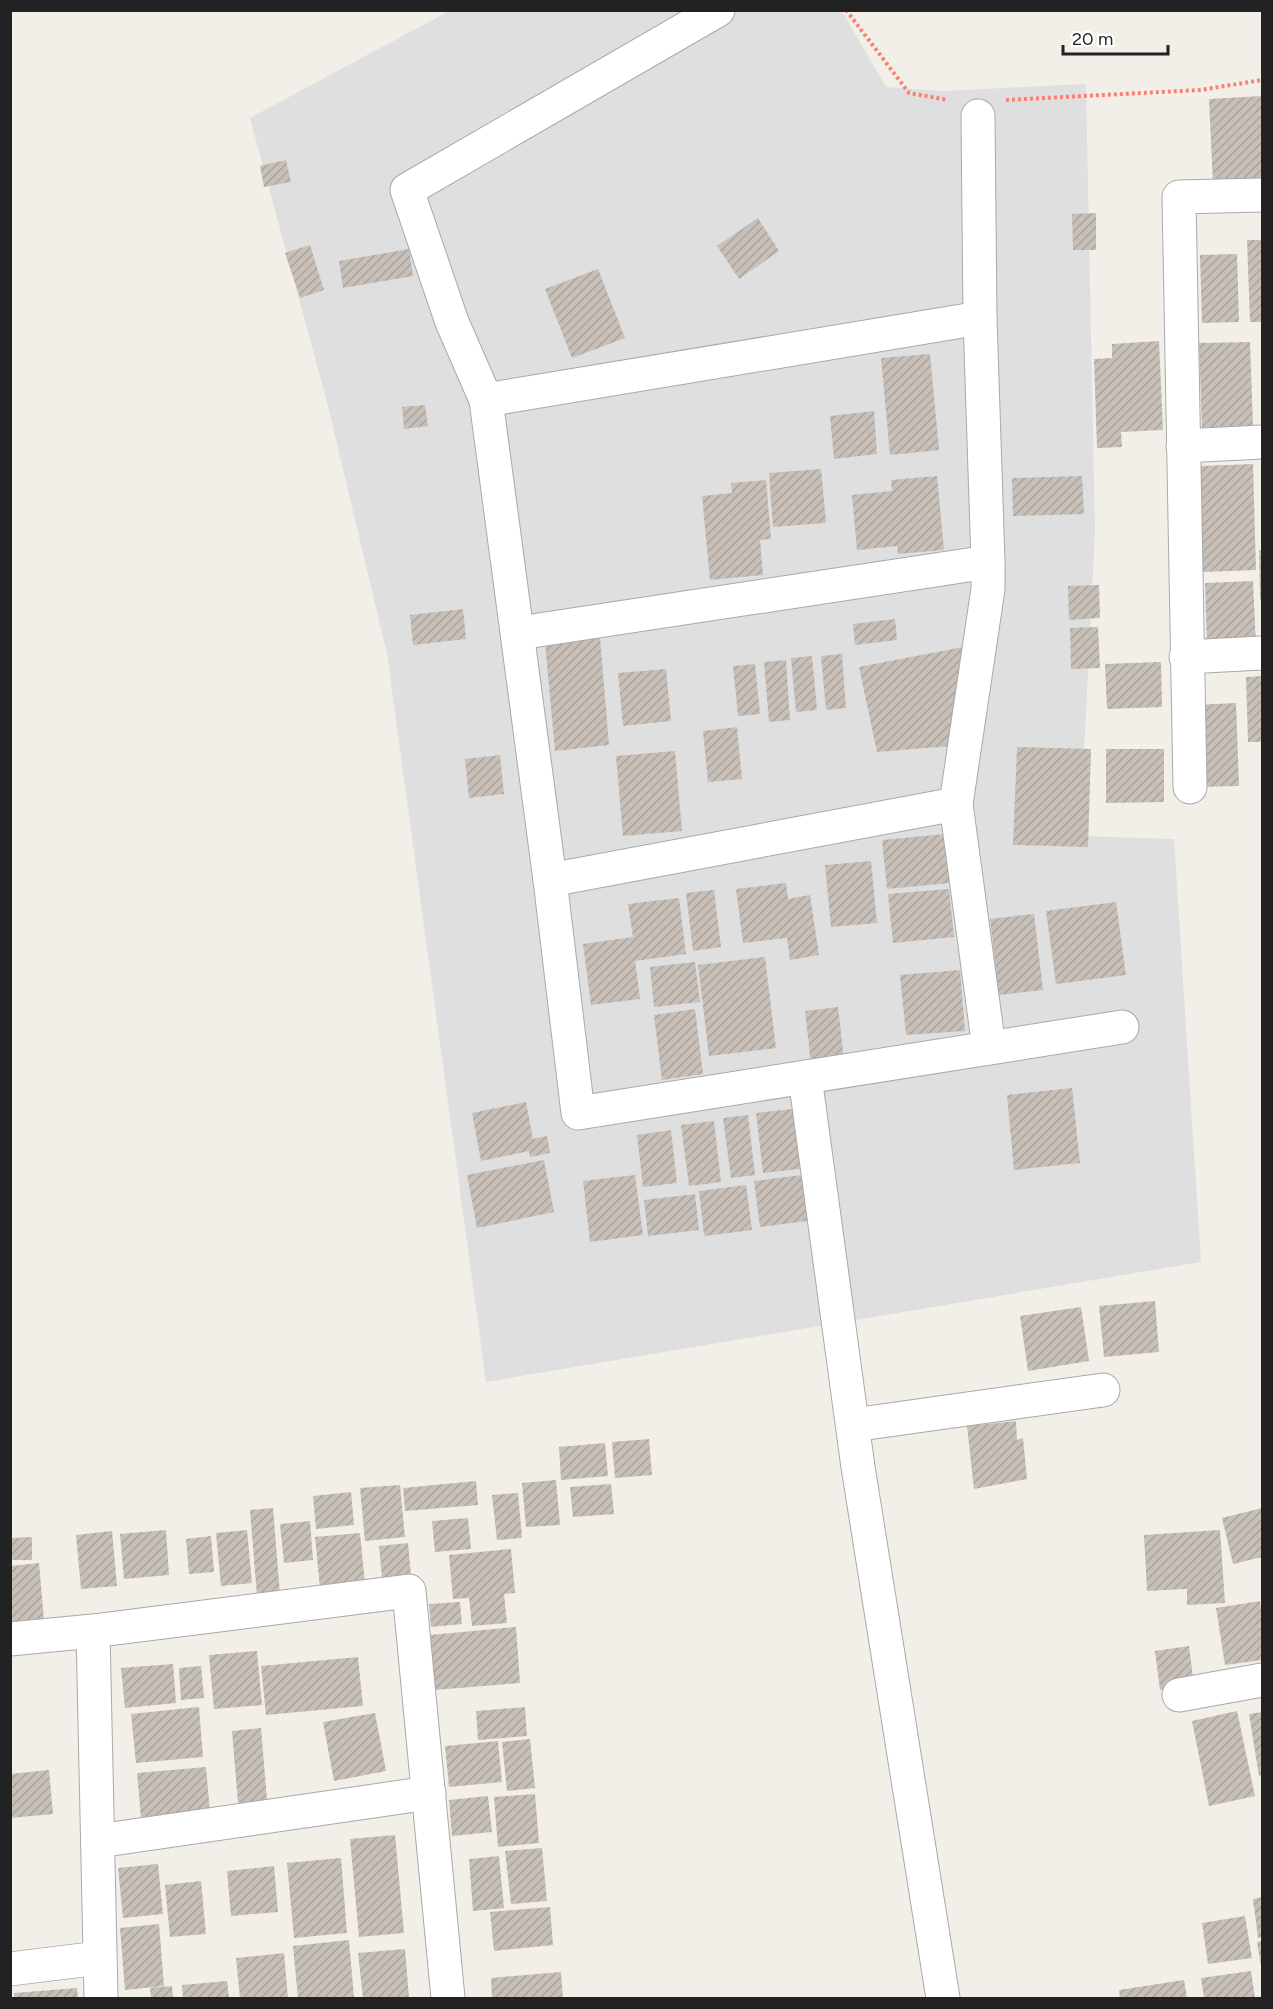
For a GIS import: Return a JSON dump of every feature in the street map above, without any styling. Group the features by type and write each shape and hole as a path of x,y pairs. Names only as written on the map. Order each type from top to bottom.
{"street":[{"path":"718,10 407,190 452,322 486,400 519,633 578,1113 1122,1027"},
{"path":"979,105 980,318 988,589 956,804 988,1048"},
{"path":"1190,787 1179,197 1263,195"},
{"path":"486,400 980,318"},
{"path":"1183,446 1263,442"},
{"path":"519,633 988,562"},
{"path":"1186,657 1263,653"},
{"path":"550,880 956,804"},
{"path":"805,1077 853,1425 944,1998"},
{"path":"853,1425 1103,1390"},
{"path":"10,1639 93,1631 409,1591 448,1998"},
{"path":"93,1631 101,1998"},
{"path":"1179,1695 1263,1680"},
{"path":"98,1841 429,1793"},
{"path":"10,1969 99,1958"}],"path":[{"path":"846,10 909,93 947,100 979,105 1200,90 1263,80"}],"shaded area":[{"path":"451,10 842,11 886,87 944,91 1086,84 1095,531 1080,836 1174,839 1201,1262 486,1382 387,654 327,402 250,118"}],"building":[{"path":"1262,96 1262,182 1213,184 1209,99"},
{"path":"286,160 291,182 264,187 260,166"},
{"path":"1096,213 1096,250 1073,250 1072,214"},
{"path":"758,218 779,251 739,279 717,246"},
{"path":"1247,240 1262,240 1262,322 1250,322"},
{"path":"310,245 324,290 300,298 285,253"},
{"path":"409,249 413,276 343,288 339,261"},
{"path":"1237,254 1239,322 1202,323 1200,255"},
{"path":"598,269 625,338 572,358 545,289"},
{"path":"1159,341 1163,430 1121,432 1122,447 1097,448 1094,359 1112,358 1112,344"},
{"path":"1250,342 1253,426 1202,428 1199,343"},
{"path":"930,354 939,450 890,455 881,358"},
{"path":"425,405 428,426 404,429 402,407"},
{"path":"874,411 877,454 834,459 830,416"},
{"path":"1253,464 1256,570 1203,572 1199,466"},
{"path":"821,469 826,523 773,527 769,473"},
{"path":"937,476 944,550 898,554 897,546 857,550 852,495 892,491 891,480"},
{"path":"1082,476 1084,514 1013,516 1012,478"},
{"path":"766,480 771,539 760,540 763,575 710,580 702,496 732,493 731,483"},
{"path":"1259,550 1262,550 1262,600 1260,600"},
{"path":"1253,581 1256,646 1207,648 1205,583"},
{"path":"1099,585 1100,618 1069,620 1068,586"},
{"path":"463,609 466,639 413,645 410,615"},
{"path":"895,619 897,640 855,645 853,624"},
{"path":"1098,627 1100,668 1071,669 1070,628"},
{"path":"600,638 609,745 555,751 545,643"},
{"path":"968,646 951,746 877,752 859,667"},
{"path":"842,654 846,708 826,710 821,656"},
{"path":"812,656 817,710 796,712 791,658"},
{"path":"786,660 790,720 769,722 764,662"},
{"path":"1161,662 1162,707 1107,709 1105,664"},
{"path":"755,664 760,714 738,716 733,666"},
{"path":"666,669 671,721 623,726 618,673"},
{"path":"1262,676 1262,742 1248,742 1246,677"},
{"path":"1236,703 1239,786 1198,787 1195,705"},
{"path":"737,727 742,779 708,782 703,731"},
{"path":"1017,747 1091,749 1088,847 1013,845"},
{"path":"1106,749 1164,749 1164,802 1106,803"},
{"path":"675,751 682,831 623,836 616,756"},
{"path":"500,755 504,794 469,798 465,759"},
{"path":"945,834 950,883 887,889 882,840"},
{"path":"871,861 877,923 831,927 825,865"},
{"path":"786,883 788,899 810,895 819,955 790,960 787,938 743,943 736,889"},
{"path":"949,889 954,937 893,943 888,894"},
{"path":"714,890 721,947 693,951 686,893"},
{"path":"679,898 686,954 635,961 640,999 591,1005 583,944 633,937 628,904"},
{"path":"1116,902 1126,975 1056,984 1046,911"},
{"path":"1034,914 1043,990 999,995 990,919"},
{"path":"765,957 776,1048 709,1056 698,965"},
{"path":"695,962 700,1002 654,1007 650,967"},
{"path":"960,970 965,1031 906,1035 900,975"},
{"path":"838,1007 844,1060 811,1064 805,1011"},
{"path":"695,1009 703,1074 662,1080 654,1015"},
{"path":"1072,1088 1080,1163 1014,1170 1007,1095"},
{"path":"526,1102 533,1139 547,1136 550,1153 530,1157 529,1151 481,1161 472,1113"},
{"path":"802,1108 809,1168 763,1173 756,1113"},
{"path":"748,1115 755,1175 731,1178 723,1118"},
{"path":"714,1121 721,1182 689,1186 681,1125"},
{"path":"671,1130 677,1183 643,1187 637,1135"},
{"path":"544,1160 554,1212 477,1228 467,1175"},
{"path":"810,1174 815,1220 760,1227 754,1181"},
{"path":"635,1175 643,1235 590,1242 583,1181"},
{"path":"746,1185 752,1230 704,1236 699,1191"},
{"path":"695,1194 699,1230 648,1236 644,1200"},
{"path":"1155,1301 1159,1352 1104,1357 1099,1306"},
{"path":"1081,1307 1089,1361 1028,1371 1020,1316"},
{"path":"1016,1421 1017,1440 1023,1438 1027,1479 974,1489 967,1426"},
{"path":"649,1439 652,1475 615,1478 612,1442"},
{"path":"605,1443 608,1476 561,1480 559,1447"},
{"path":"556,1480 560,1525 526,1527 522,1483"},
{"path":"476,1481 478,1505 405,1511 403,1488"},
{"path":"611,1484 614,1514 573,1517 570,1487"},
{"path":"400,1485 405,1537 365,1541 360,1488"},
{"path":"351,1492 354,1525 316,1529 313,1496"},
{"path":"518,1493 522,1538 497,1540 492,1495"},
{"path":"273,1508 280,1594 257,1596 250,1510"},
{"path":"1262,1508 1262,1557 1233,1564 1222,1518"},
{"path":"468,1518 471,1549 435,1552 432,1521"},
{"path":"310,1521 313,1560 284,1563 280,1524"},
{"path":"166,1530 169,1575 124,1579 120,1534"},
{"path":"247,1530 252,1583 221,1586 216,1533"},
{"path":"1220,1530 1225,1603 1187,1605 1187,1589 1147,1591 1144,1535"},
{"path":"112,1531 117,1586 81,1589 76,1535"},
{"path":"360,1533 365,1584 320,1588 315,1537"},
{"path":"211,1536 214,1572 189,1574 186,1539"},
{"path":"32,1537 32,1560 10,1560 10,1538"},
{"path":"408,1543 411,1576 382,1578 379,1546"},
{"path":"511,1549 515,1593 504,1594 507,1623 472,1626 469,1598 453,1599 449,1555"},
{"path":"39,1563 45,1632 10,1635 10,1566"},
{"path":"1260,1601 1262,1660 1225,1665 1216,1608"},
{"path":"460,1602 462,1624 431,1627 429,1604"},
{"path":"516,1627 520,1683 435,1690 430,1635"},
{"path":"1189,1646 1194,1686 1160,1690 1155,1651"},
{"path":"257,1651 262,1705 214,1709 209,1655"},
{"path":"358,1657 363,1706 266,1715 261,1666"},
{"path":"173,1664 176,1703 125,1708 121,1668"},
{"path":"201,1666 204,1698 181,1700 179,1668"},
{"path":"199,1707 203,1757 136,1763 131,1714"},
{"path":"525,1707 527,1736 478,1740 476,1711"},
{"path":"1237,1711 1255,1796 1209,1806 1192,1721"},
{"path":"1262,1712 1262,1775 1259,1776 1249,1714"},
{"path":"375,1713 386,1771 334,1781 323,1722"},
{"path":"261,1728 267,1800 238,1803 232,1731"},
{"path":"530,1739 535,1788 507,1791 502,1742"},
{"path":"498,1741 502,1782 449,1787 445,1746"},
{"path":"206,1767 210,1812 141,1818 137,1773"},
{"path":"49,1770 53,1814 10,1818 10,1774"},
{"path":"535,1794 539,1843 498,1847 494,1797"},
{"path":"488,1796 492,1832 452,1836 449,1800"},
{"path":"395,1835 404,1933 359,1937 350,1839"},
{"path":"542,1848 547,1901 511,1904 505,1851"},
{"path":"499,1856 504,1908 473,1911 469,1859"},
{"path":"341,1858 347,1933 294,1938 287,1863"},
{"path":"158,1864 163,1914 123,1918 118,1868"},
{"path":"274,1866 278,1912 231,1916 227,1871"},
{"path":"201,1881 206,1934 170,1937 165,1885"},
{"path":"1262,1897 1262,1937 1258,1938 1253,1899"},
{"path":"550,1907 553,1945 494,1951 490,1912"},
{"path":"1245,1916 1252,1958 1208,1964 1202,1923"},
{"path":"159,1924 164,1986 125,1990 120,1928"},
{"path":"349,1940 354,1998 298,1998 293,1946"},
{"path":"1262,1941 1262,1966 1261,1966 1257,1942"},
{"path":"405,1949 409,1998 363,1998 358,1953"},
{"path":"284,1953 288,1998 240,1998 236,1958"},
{"path":"1251,1971 1255,1998 1204,1998 1201,1978"},
{"path":"561,1972 563,1998 492,1998 491,1978"},
{"path":"1184,1980 1187,1998 1120,1998 1119,1990"},
{"path":"227,1981 229,1998 183,1998 182,1985"},
{"path":"172,1986 173,1998 151,1998 150,1988"},
{"path":"77,1988 78,1998 14,1998 14,1993"}]}
